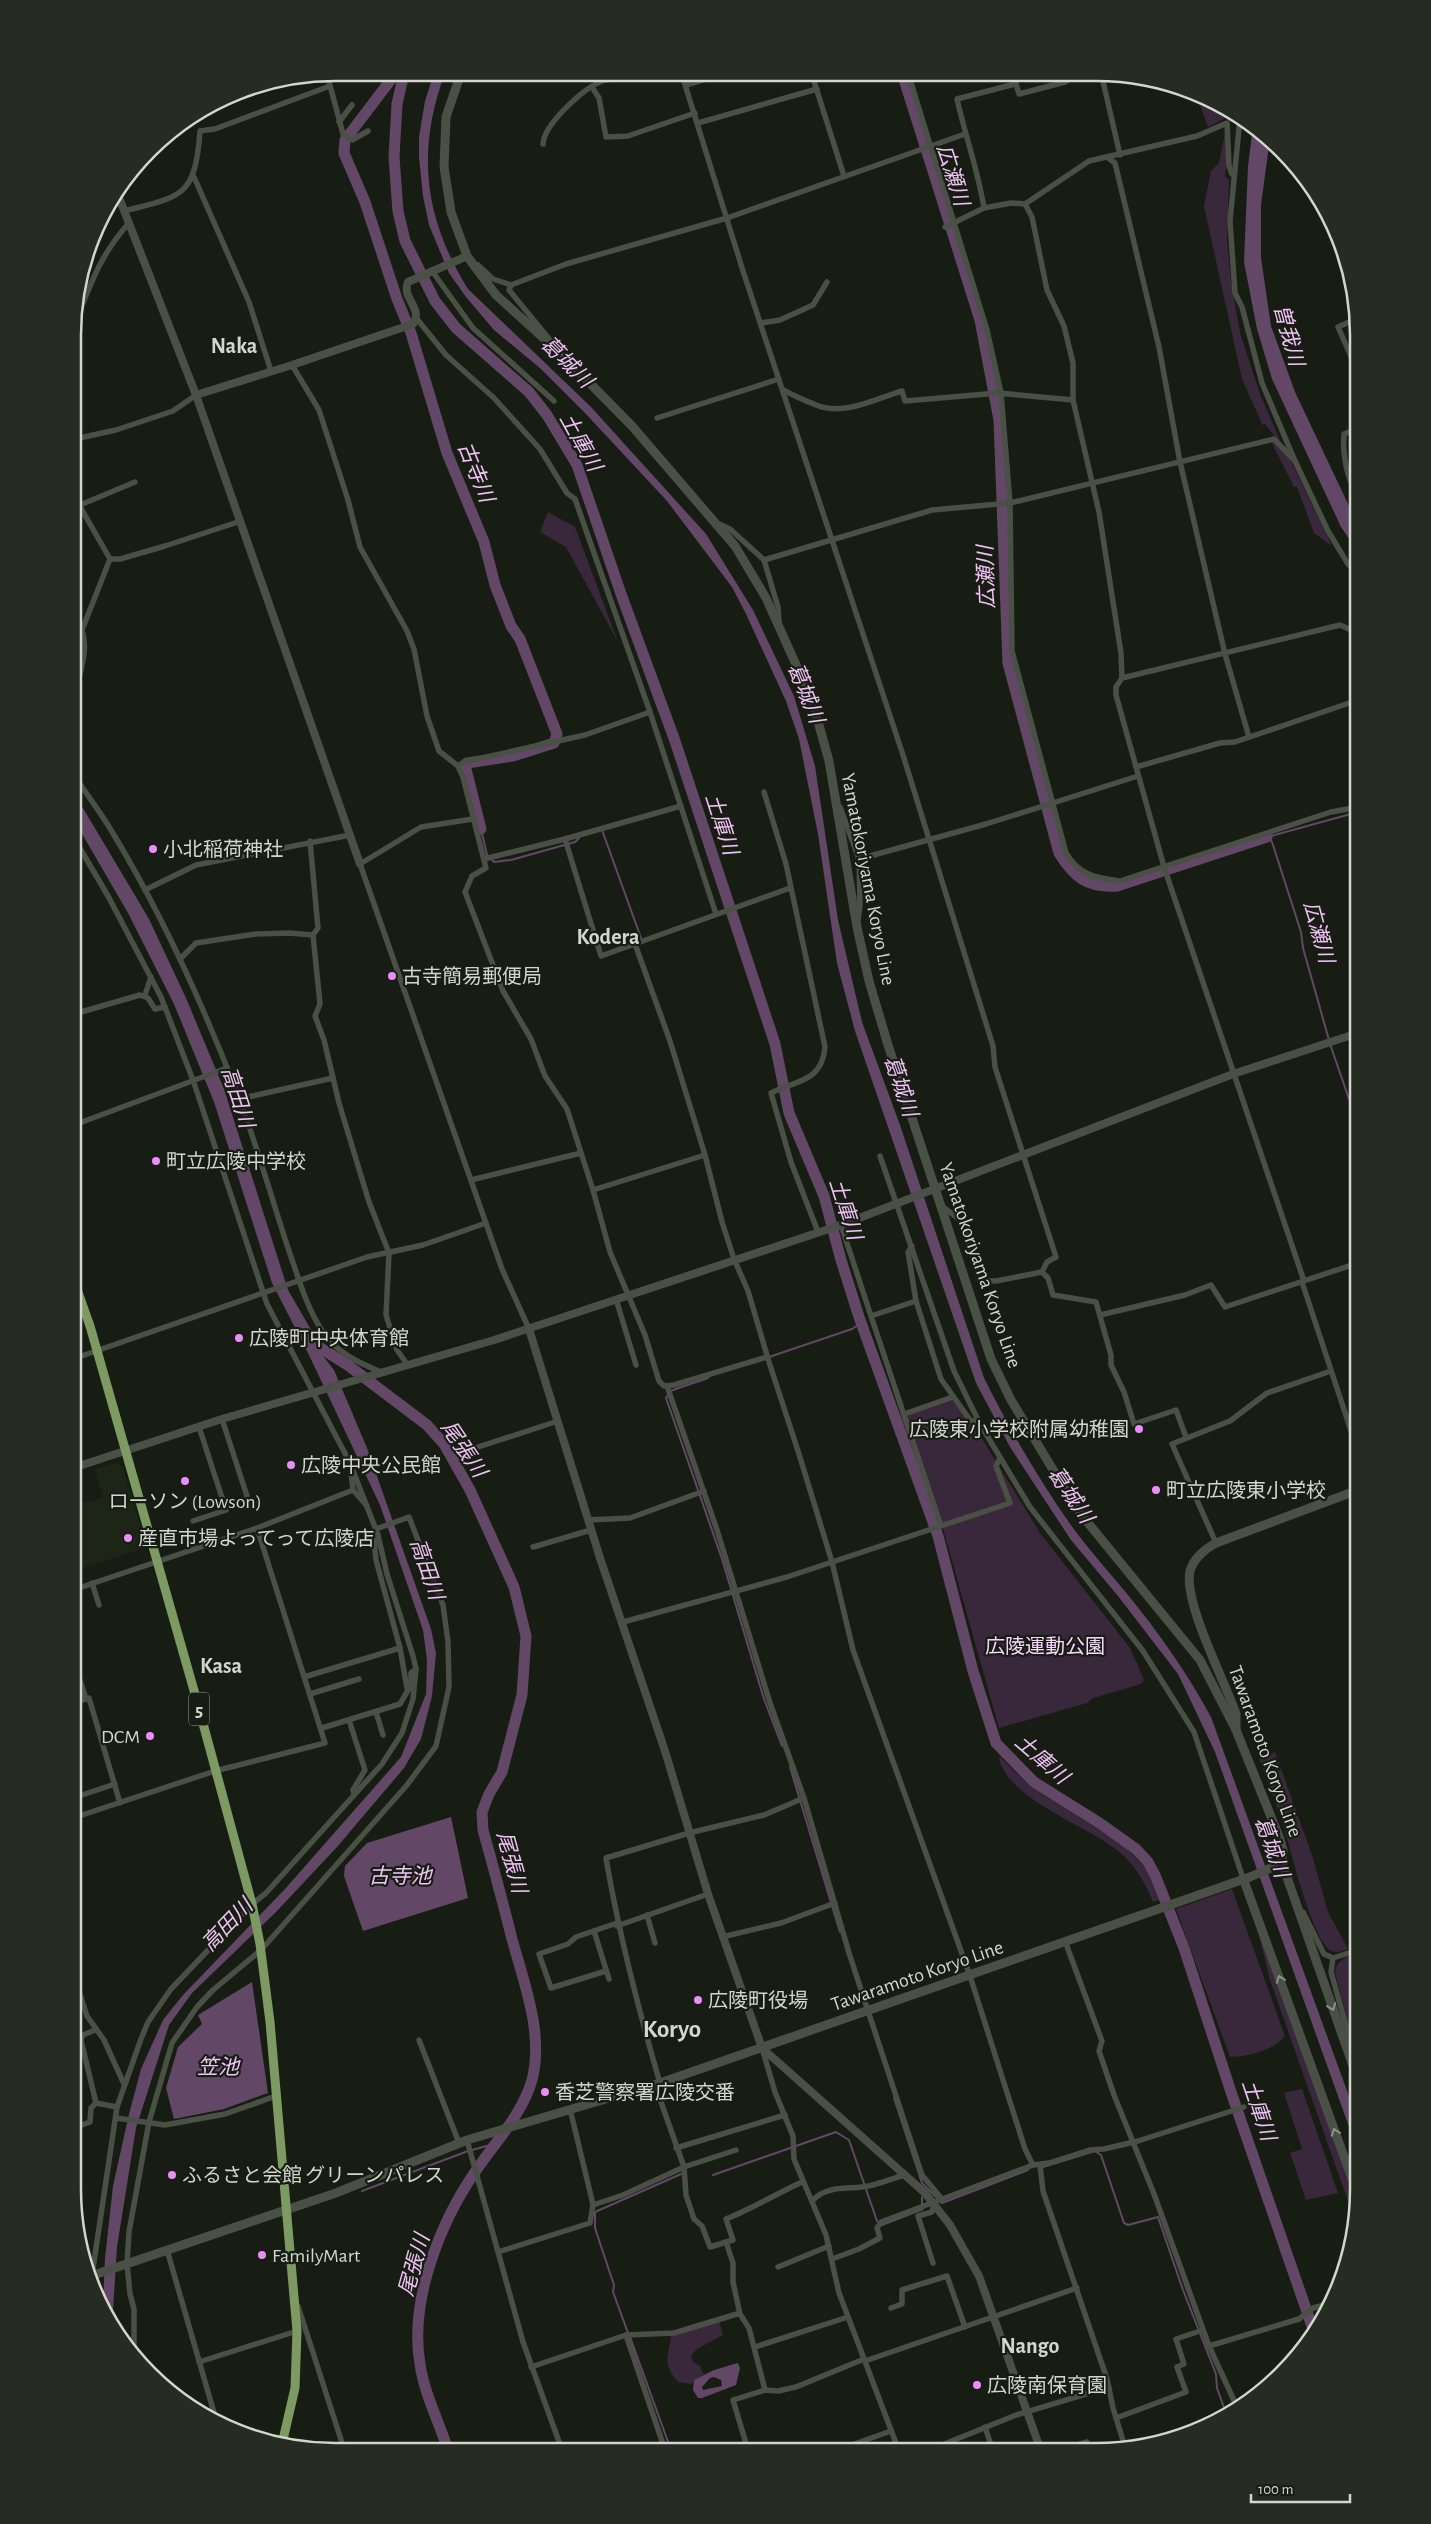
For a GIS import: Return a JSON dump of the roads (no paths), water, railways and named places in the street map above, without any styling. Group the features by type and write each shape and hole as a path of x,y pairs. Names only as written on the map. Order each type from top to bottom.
{"main road":[{"name":"Yamatokoriyama Koryo Line","path":"457,81 446,117 444,168 451,212 467,256 496,295 560,353 632,426 714,522 746,562 780,627 818,718 835,794 857,927 878,1013 992,1358 1012,1400 1064,1488 1084,1518 1200,1660 1236,1730"},
{"name":"5","path":"81,1302 97,1351 157,1561 252,1906 261,1947 287,2210 296,2331 296,2388 284,2438"},
{"name":"Tawaramoto Koryo Line","path":"97,2276 125,2264 287,2210 467,2146 491,2133 658,2084 970,1976 1246,1878 1280,1864 1284,1857 1280,1839 1236,1730 1236,1714 1191,1599 1190,1570 1198,1556 1216,1544 1350,1493"},
{"path":"1280,1864 1295,1894 1300,1919 1350,2058"},
{"path":"1246,1878 1350,2171"}],"street":[{"path":"329,81 343,134 352,140 368,131"},
{"path":"543,144 543,137 561,111 592,87 606,81"},
{"path":"684,81 727,218 929,839 993,1046 995,1067 1021,1154 1056,1257 1047,1262 1042,1272"},
{"path":"686,85 699,81"},
{"path":"814,81 844,176"},
{"path":"910,81 987,330 997,393 1008,503 1012,651 1066,853 1075,867 1092,875 1120,881 1331,812 1350,809"},
{"path":"1015,81 1019,94 1066,81"},
{"path":"1103,81 1120,155"},
{"path":"984,208 978,172 965,134 956,98 1015,84"},
{"path":"271,371 249,302 194,177 200,131 215,129 330,86"},
{"path":"592,87 599,98 606,137 628,136 695,113"},
{"path":"698,123 817,89"},
{"path":"339,122 352,105"},
{"path":"945,227 984,208 1011,203 1025,204 1089,161 1197,136 1227,124 1229,166 1233,176"},
{"path":"1239,126 1230,221 1235,294 1242,307 1262,384 1328,531 1350,566"},
{"path":"716,914 650,712 575,499 567,493 540,449 494,398 446,354 417,319 416,310 408,298 405,288 412,278 467,256 493,279 511,284 566,264 727,218 920,148 965,134"},
{"path":"1108,157 1115,163 1158,347 1180,462 1225,654 1249,737"},
{"path":"124,212 170,199 194,177"},
{"path":"120,200 196,395 506,1280 529,1329 591,1530 665,1751 722,1937 794,2142 793,2150 802,2182 813,2200 829,2246 836,2283 896,2443"},
{"path":"1025,204 1032,217 1047,290 1066,335 1073,363 1073,400 1093,482 1117,624 1122,678 1116,687 1116,695 1164,867 1350,1427"},
{"path":"84,298 109,246 128,224"},
{"path":"432,271 474,328 554,401"},
{"path":"761,323 780,320 813,305 827,282"},
{"path":"511,284 509,290 560,353"},
{"path":"81,438 116,430 173,411 196,395 413,324 417,319"},
{"path":"1349,322 1338,327 1350,354"},
{"path":"292,365 319,410 348,500 360,547 414,649 427,716 439,751 458,766 463,777 486,868 472,876 465,892 503,991 531,1039 545,1076 567,1109 582,1153 610,1252 629,1294 659,1381 666,1386 704,1491 832,1904 922,2175 979,2276 1038,2443"},
{"path":"657,418 779,379"},
{"path":"783,390 822,407 832,408 848,407 902,391 905,401 997,393 1073,400"},
{"path":"1350,431 1344,434 1343,440 1347,474 1350,481"},
{"path":"764,560 932,510 1008,503 1274,440 1295,461"},
{"path":"81,505 135,482"},
{"path":"81,507 110,559"},
{"path":"110,559 120,559 165,546 241,521"},
{"path":"714,522 730,530 764,560 778,607 780,627"},
{"path":"81,675 85,638 82,630 110,559"},
{"path":"1122,678 1340,626 1350,629"},
{"path":"1136,767 1249,737 1350,703"},
{"path":"458,766 464,762 584,735 650,712"},
{"path":"860,859 986,824 1043,804 1138,776"},
{"path":"81,785 110,829 145,890 180,959 239,1099 298,1282 313,1314 327,1338 348,1357 377,1373"},
{"path":"764,792 786,864 825,1047 824,1062 813,1075 771,1093 780,1128 818,1232"},
{"path":"835,794 860,859 860,904 857,927"},
{"path":"484,859 565,839 681,806"},
{"path":"360,864 421,827 474,819"},
{"path":"145,890 196,866 350,835"},
{"path":"565,839 601,956 790,888"},
{"path":"310,842 318,928 313,935 320,1004 315,1016 369,1202 389,1252 386,1315 397,1350 407,1364"},
{"path":"81,851 150,977 194,1080 265,1293 350,1463 378,1531 387,1574 416,1669 413,1698 402,1733 382,1764 266,1893 160,2004 148,2022 117,2107 93,2265"},
{"path":"180,959 196,943 256,934 290,933 313,935"},
{"path":"635,944 670,1041 734,1259 748,1291 832,1562 854,1650 970,1976 1025,2149 1038,2167 1044,2191 1109,2387 1123,2441"},
{"path":"145,995 150,977"},
{"path":"145,995 155,1009 164,1007"},
{"path":"81,1012 145,995"},
{"path":"81,1465 199,1427 529,1329 734,1259 841,1225 897,1205 1021,1154 1233,1074 1350,1036"},
{"path":"81,1122 226,1068"},
{"path":"239,1099 333,1078"},
{"path":"471,1180 582,1153"},
{"path":"593,1190 705,1155"},
{"path":"880,1156 954,1371 980,1424 1046,1529 1143,1651 1194,1732 1246,1878"},
{"path":"943,1207 959,1219 964,1226 980,1280 996,1281 1033,1272 1042,1272 1048,1278 1054,1295 1096,1302 1111,1355 1111,1365 1124,1392 1134,1424 1176,1410 1186,1437"},
{"path":"81,1357 367,1257 423,1245 486,1223"},
{"path":"841,1225 941,1526"},
{"path":"912,1246 908,1252 916,1301 941,1379 970,1420 980,1424"},
{"path":"1100,1315 1185,1295 1211,1285 1225,1307 1350,1266"},
{"path":"616,1299 636,1365"},
{"path":"871,1316 916,1301"},
{"path":"666,1386 768,1360"},
{"path":"1216,1544 1172,1444 1230,1421 1267,1393 1332,1371"},
{"path":"904,1414 953,1397"},
{"path":"222,1420 247,1496"},
{"path":"472,1449 558,1421"},
{"path":"193,1520 226,1510 199,1427"},
{"path":"623,1622 736,1592 1010,1503 1009,1494 996,1466 1000,1458"},
{"path":"350,1463 352,1490 370,1510"},
{"path":"81,1587 257,1528 352,1490"},
{"path":"588,1520 630,1518 704,1491"},
{"path":"134,2343 134,2309 125,2264 147,2122 172,2043 182,2027 213,1990 261,1947 407,1785 436,1746 448,1687 448,1642 442,1605 429,1566 409,1518 378,1531 374,1540 376,1560 400,1648 407,1688"},
{"path":"81,1815 149,1791 215,1771 325,1743 322,1728 257,1528"},
{"path":"533,1547 591,1530"},
{"path":"92,1583 99,1605"},
{"path":"304,1677 400,1648"},
{"path":"322,1728 400,1704 407,1688 411,1685 411,1673 416,1669"},
{"path":"310,1694 359,1679"},
{"path":"81,1683 86,1699"},
{"path":"81,1701 89,1698 120,1803"},
{"path":"376,1712 383,1735"},
{"path":"349,1720 365,1770 353,1790 354,1794"},
{"path":"81,1795 115,1784"},
{"path":"801,1799 764,1815 689,1833 606,1858 617,1925 632,1989 676,2148 684,2167 684,2190 694,2219 702,2226 710,2247 733,2240 726,2219 762,2204 767,2198 802,2182"},
{"path":"606,1971 550,1988 539,1954 568,1944 576,1937 708,1894"},
{"path":"1295,1894 1324,1954 1333,1958 1350,1953"},
{"path":"722,1937 781,1923 832,1904"},
{"path":"647,1915 655,1943"},
{"path":"594,1931 609,1979"},
{"path":"1066,1941 1102,2041 1099,2051 1154,2194 1209,2346 1234,2402"},
{"path":"1333,1958 1331,1972 1350,2040"},
{"path":"81,1998 87,2016 95,2030 104,2040 124,2084"},
{"path":"95,2030 83,2035 81,2040 96,2103"},
{"path":"419,2040 473,2160 531,2367 559,2443"},
{"path":"762,2048 904,2175 937,2201"},
{"path":"116,2118 165,2125 224,2114 276,2096"},
{"path":"96,2103 117,2107"},
{"path":"81,2125 90,2122 91,2108 96,2103"},
{"path":"832,2259 859,2249 880,2238 879,2224 923,2206 1090,2150 1104,2149 1133,2142 1244,2107"},
{"path":"498,2252 590,2224 593,2206 570,2109"},
{"path":"676,2148 784,2115"},
{"path":"593,2206 684,2167 736,2150"},
{"path":"813,2200 832,2189 850,2186 865,2187 904,2175"},
{"path":"933,2263 918,2216 932,2212 937,2201"},
{"path":"726,2242 733,2263 733,2282 740,2314 749,2328 765,2390"},
{"path":"778,2267 829,2246"},
{"path":"166,2250 214,2412"},
{"path":"890,2308 902,2304 902,2290 947,2276 964,2327"},
{"path":"746,2443 733,2400 765,2390 778,2391 796,2387 864,2360 1077,2288"},
{"path":"294,2294 342,2443"},
{"path":"1209,2346 1299,2319 1312,2308 1322,2306"},
{"path":"531,2367 626,2335 674,2332 737,2314"},
{"path":"755,2347 848,2317"},
{"path":"1116,2418 1186,2392 1176,2367 1184,2364 1176,2340 1203,2330"},
{"path":"199,2362 296,2331"},
{"path":"626,2335 662,2443"},
{"path":"947,2443 1027,2411 1109,2387"},
{"path":"985,2427 990,2443"},
{"path":"857,2443 891,2431"}],"water":[{"path":"431,81 443,81 430,130 429,184 442,236 453,263 468,289 591,407 706,534 753,610 794,696 815,766 838,920 862,1022 900,1125 984,1378 1026,1454 1061,1510 1080,1537 1162,1639 1183,1669 1211,1717 1350,2099 1350,2130 1215,1752 1178,1674 1118,1596 1071,1540 1010,1447 976,1383 855,1031 837,963 818,834 799,739 786,701 732,587 667,501 541,369 494,330 466,297 449,273 429,225 423,196 419,137 425,101"},
{"path":"1252,135 1268,149 1261,205 1261,258 1271,326 1295,392 1350,508 1350,540 1341,527 1272,379 1257,329 1244,262 1248,166"},
{"path":"81,805 149,919 186,998 224,1089 288,1290 317,1340 320,1352 334,1370 367,1448 431,1629 436,1653 432,1696 421,1739 404,1768 337,1847 276,1912 192,1993 169,2025 136,2128 117,2247 113,2312 104,2292 105,2258 113,2186 141,2069 163,2020 183,1995 285,1889 401,1757 426,1694 427,1660 423,1630 380,1505 309,1355 272,1283 214,1102 174,1004 128,913 81,832"},
{"name":"古寺池","path":"451,1817 468,1898 363,1931 344,1876 345,1866 367,1843"},
{"name":"笠池","path":"252,1982 268,2093 224,2109 174,2119 166,2088 178,2047 202,2024 198,2015"},
{"path":"738,2363 740,2368 736,2385 698,2398 693,2390 694,2380 714,2370","holes":["714,2377 721,2380 722,2386 703,2390 702,2387 710,2378"]}],"waterway":[{"name":"古寺川","path":"390,81 345,140 344,153 365,202 397,299 411,333 447,453 484,542 495,585 511,626 520,639 557,734 554,743 513,756 467,763 465,765 481,829"},
{"name":"土庫川","path":"402,81 397,104 394,157 398,211 405,241 435,301 456,328 529,392 547,415 577,465 621,594 675,741 775,1044 789,1113 824,1196 859,1317 938,1536 973,1671 996,1743 1034,1782 1101,1824 1136,1849 1148,1862 1184,1948 1232,2095 1311,2324"},
{"name":"広瀬川","path":"905,81 980,320 999,420 1008,663 1059,853 1070,869 1089,883 1117,886 1267,837"},
{"name":"広瀬川","path":"1329,1040 1303,948 1301,932 1272,842 1267,837 1350,814"},
{"path":"481,829 487,855 494,862 511,860 575,842 579,838"},
{"path":"602,830 641,938"},
{"name":"広瀬川","path":"1330,1044 1350,1102"},
{"path":"769,1357 852,1329 858,1325 859,1317"},
{"name":"尾張川","path":"308,1340 349,1366 427,1425 444,1444 470,1490 514,1587 526,1636 522,1695 502,1772 489,1794 482,1812 483,1830 531,2009 536,2045 535,2063 528,2093 522,2105 475,2172 450,2215 439,2239 423,2289 419,2315 418,2340 420,2364 428,2397 445,2443"},
{"path":"670,1391 708,1378"},
{"path":"668,1395 666,1398 722,1559 764,1699 782,1746"},
{"path":"790,1767 840,1932"},
{"path":"894,2098 922,2183 942,2203 1028,2170"},
{"path":"713,2175 836,2132 849,2140 877,2221 882,2225 923,2209"},
{"path":"472,2150 494,2144"},
{"path":"362,2191 468,2151"},
{"path":"1043,2167 1095,2151 1101,2155 1124,2223 1128,2225 1158,2217 1183,2290 1216,2374 1217,2388 1224,2408"},
{"path":"628,2333 613,2292 614,2285 595,2228 595,2212 681,2174"},
{"path":"922,2197 922,2204"},
{"path":"630,2337 668,2443"}],"place":[{"name":"小北稲荷神社","path":"153,849"},
{"name":"古寺簡易郵便局","path":"392,976"},
{"name":"町立広陵中学校","path":"156,1161"},
{"name":"広陵町中央体育館","path":"239,1338"},
{"name":"広陵東小学校附属幼稚園","path":"1139,1429"},
{"name":"広陵中央公民館","path":"291,1465"},
{"name":"ローソン (Lowson)","path":"185,1481"},
{"name":"町立広陵東小学校","path":"1156,1490"},
{"name":"産直市場よってって広陵店","path":"128,1538"},
{"name":"DCM","path":"150,1736"},
{"name":"広陵町役場","path":"698,2000"},
{"name":"香芝警察署広陵交番","path":"545,2092"},
{"name":"ふるさと会館 グリーンパレス","path":"172,2175"},
{"name":"FamilyMart","path":"262,2255"},
{"name":"広陵南保育園","path":"977,2385"}],"district":[{"name":"Naka","path":"234,345"},
{"name":"Kodera","path":"608,936"},
{"name":"Kasa","path":"221,1665"},
{"name":"Koryo","path":"672,2028"},
{"name":"Nango","path":"1030,2345"}],"water label":[{"name":"曽我川","path":"1289,335"},
{"name":"葛城川","path":"567,362"},
{"name":"葛城川","path":"806,693"},
{"name":"葛城川","path":"901,1086"},
{"name":"高田川","path":"238,1097"},
{"name":"葛城川","path":"1071,1495"},
{"name":"高田川","path":"427,1569"},
{"name":"葛城川","path":"1272,1847"},
{"name":"高田川","path":"227,1925"}],"park label":[{"name":"広陵運動公園","path":"1045,1646"}]}
